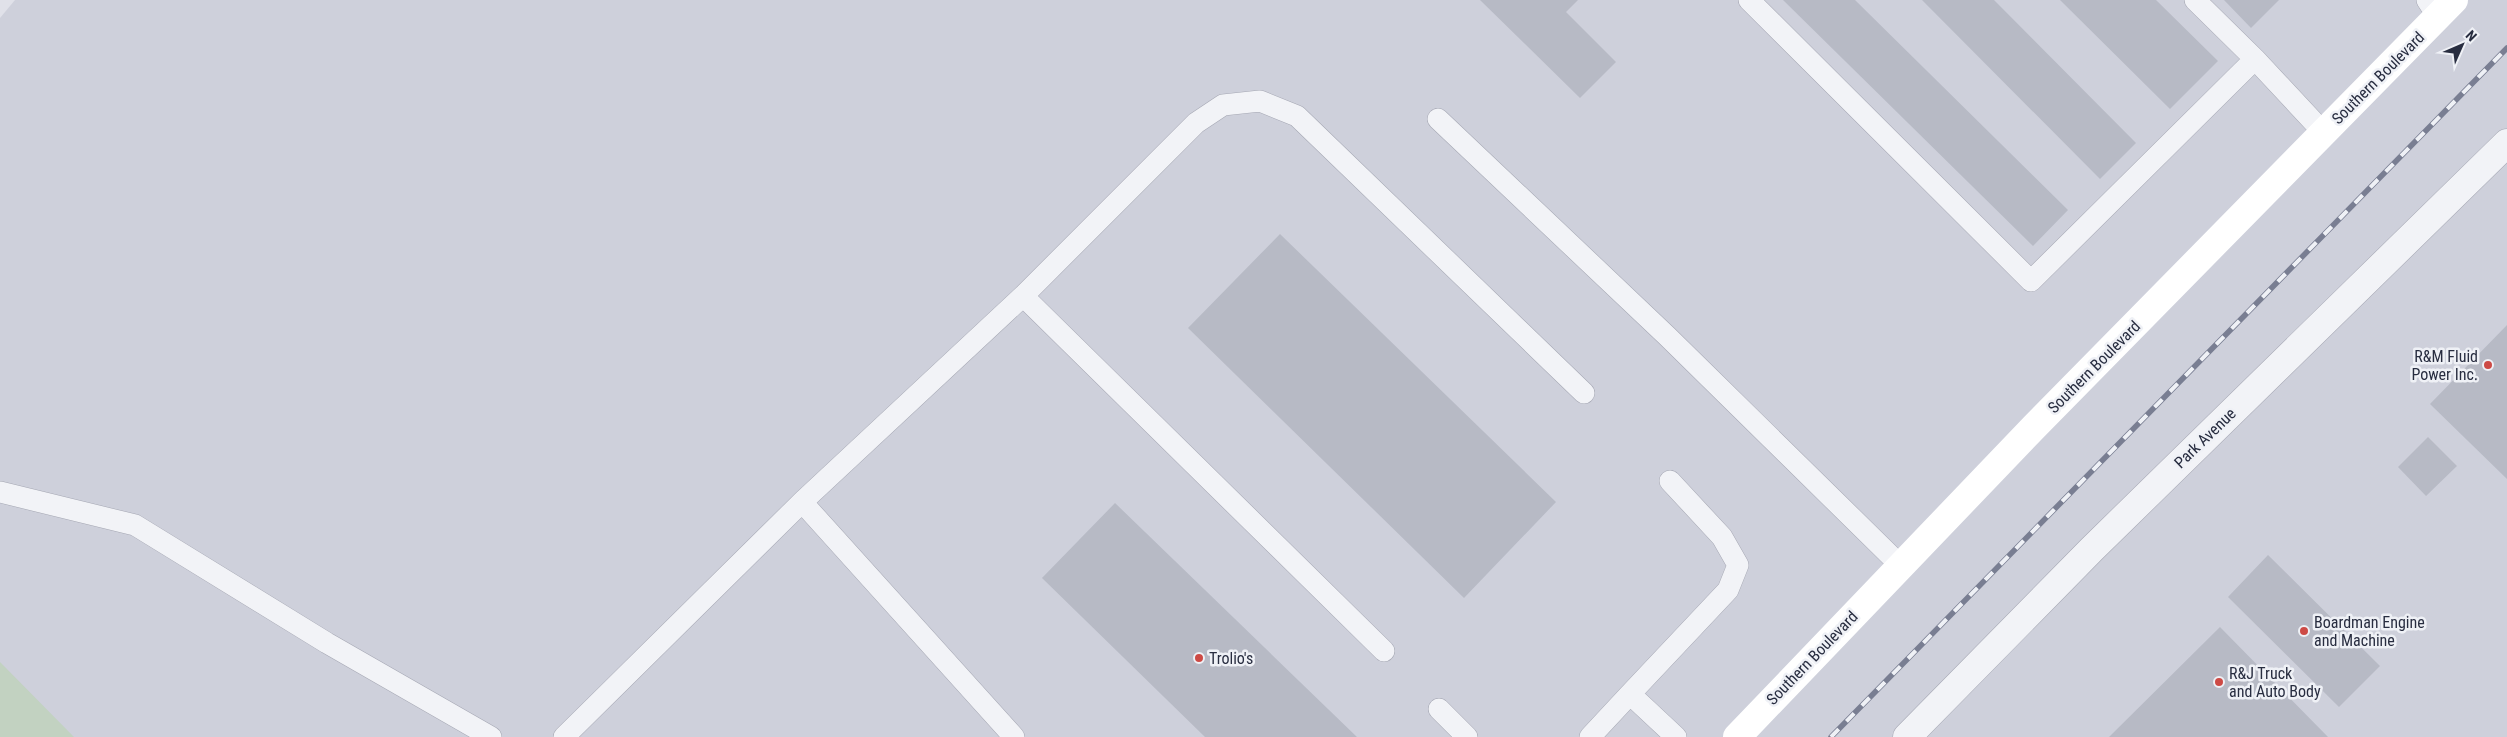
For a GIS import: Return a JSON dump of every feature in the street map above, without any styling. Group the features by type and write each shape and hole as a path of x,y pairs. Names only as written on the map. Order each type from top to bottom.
{"street":[{"name":"Southern Boulevard","path":"1737,737 2035,426 2324,133 2440,6"},
{"name":"Park Avenue","path":"1906,737 2092,549 2507,143"}],"lane":[{"path":"1749,0 2031,281 2255,59"},
{"path":"2195,0 2255,59 2324,133"},
{"path":"564,737 802,502 1023,296 1196,123 1223,105 1260,101 1297,116 1584,393"},
{"path":"1438,119 1667,336 1901,566"},
{"path":"1023,296 1384,651"},
{"path":"1590,737 1728,590 1738,565 1722,537 1670,481"},
{"path":"0,492 135,525 327,643 491,737"},
{"path":"802,502 1014,737"},
{"path":"1630,694 1676,737"},
{"path":"1439,709 1468,737"}],"shaded area":[{"path":"15,0 2507,0 2507,737 0,737 0,18"}],"green space":[{"path":"0,662 74,737 0,737"}],"building":[{"path":"1480,0 1578,0 1566,12 1616,62 1580,98"},
{"path":"1783,0 1855,0 2068,210 2033,246"},
{"path":"1922,0 1994,0 2136,143 2100,179"},
{"path":"2060,0 2156,0 2218,61 2170,109"},
{"path":"2224,0 2279,0 2251,28"},
{"path":"1280,234 1556,502 1464,598 1188,328"},
{"name":"R&M Fluid Power Inc.","path":"2507,325 2507,479 2430,404"},
{"path":"2428,437 2457,466 2426,496 2398,467"},
{"name":"Trolio's","path":"1115,503 1357,737 1205,737 1042,578"},
{"name":"Boardman Engine and Machine","path":"2268,555 2380,666 2339,707 2228,597"},
{"name":"R&J Truck and Auto Body","path":"2220,627 2328,737 2109,737"}],"railway":[{"path":"1831,737 2507,48"}],"place":[{"name":"R&M Fluid Power Inc.","path":"2488,365"},
{"name":"Boardman Engine and Machine","path":"2304,631"},
{"name":"Trolio's","path":"1199,658"},
{"name":"R&J Truck and Auto Body","path":"2219,682"}]}
